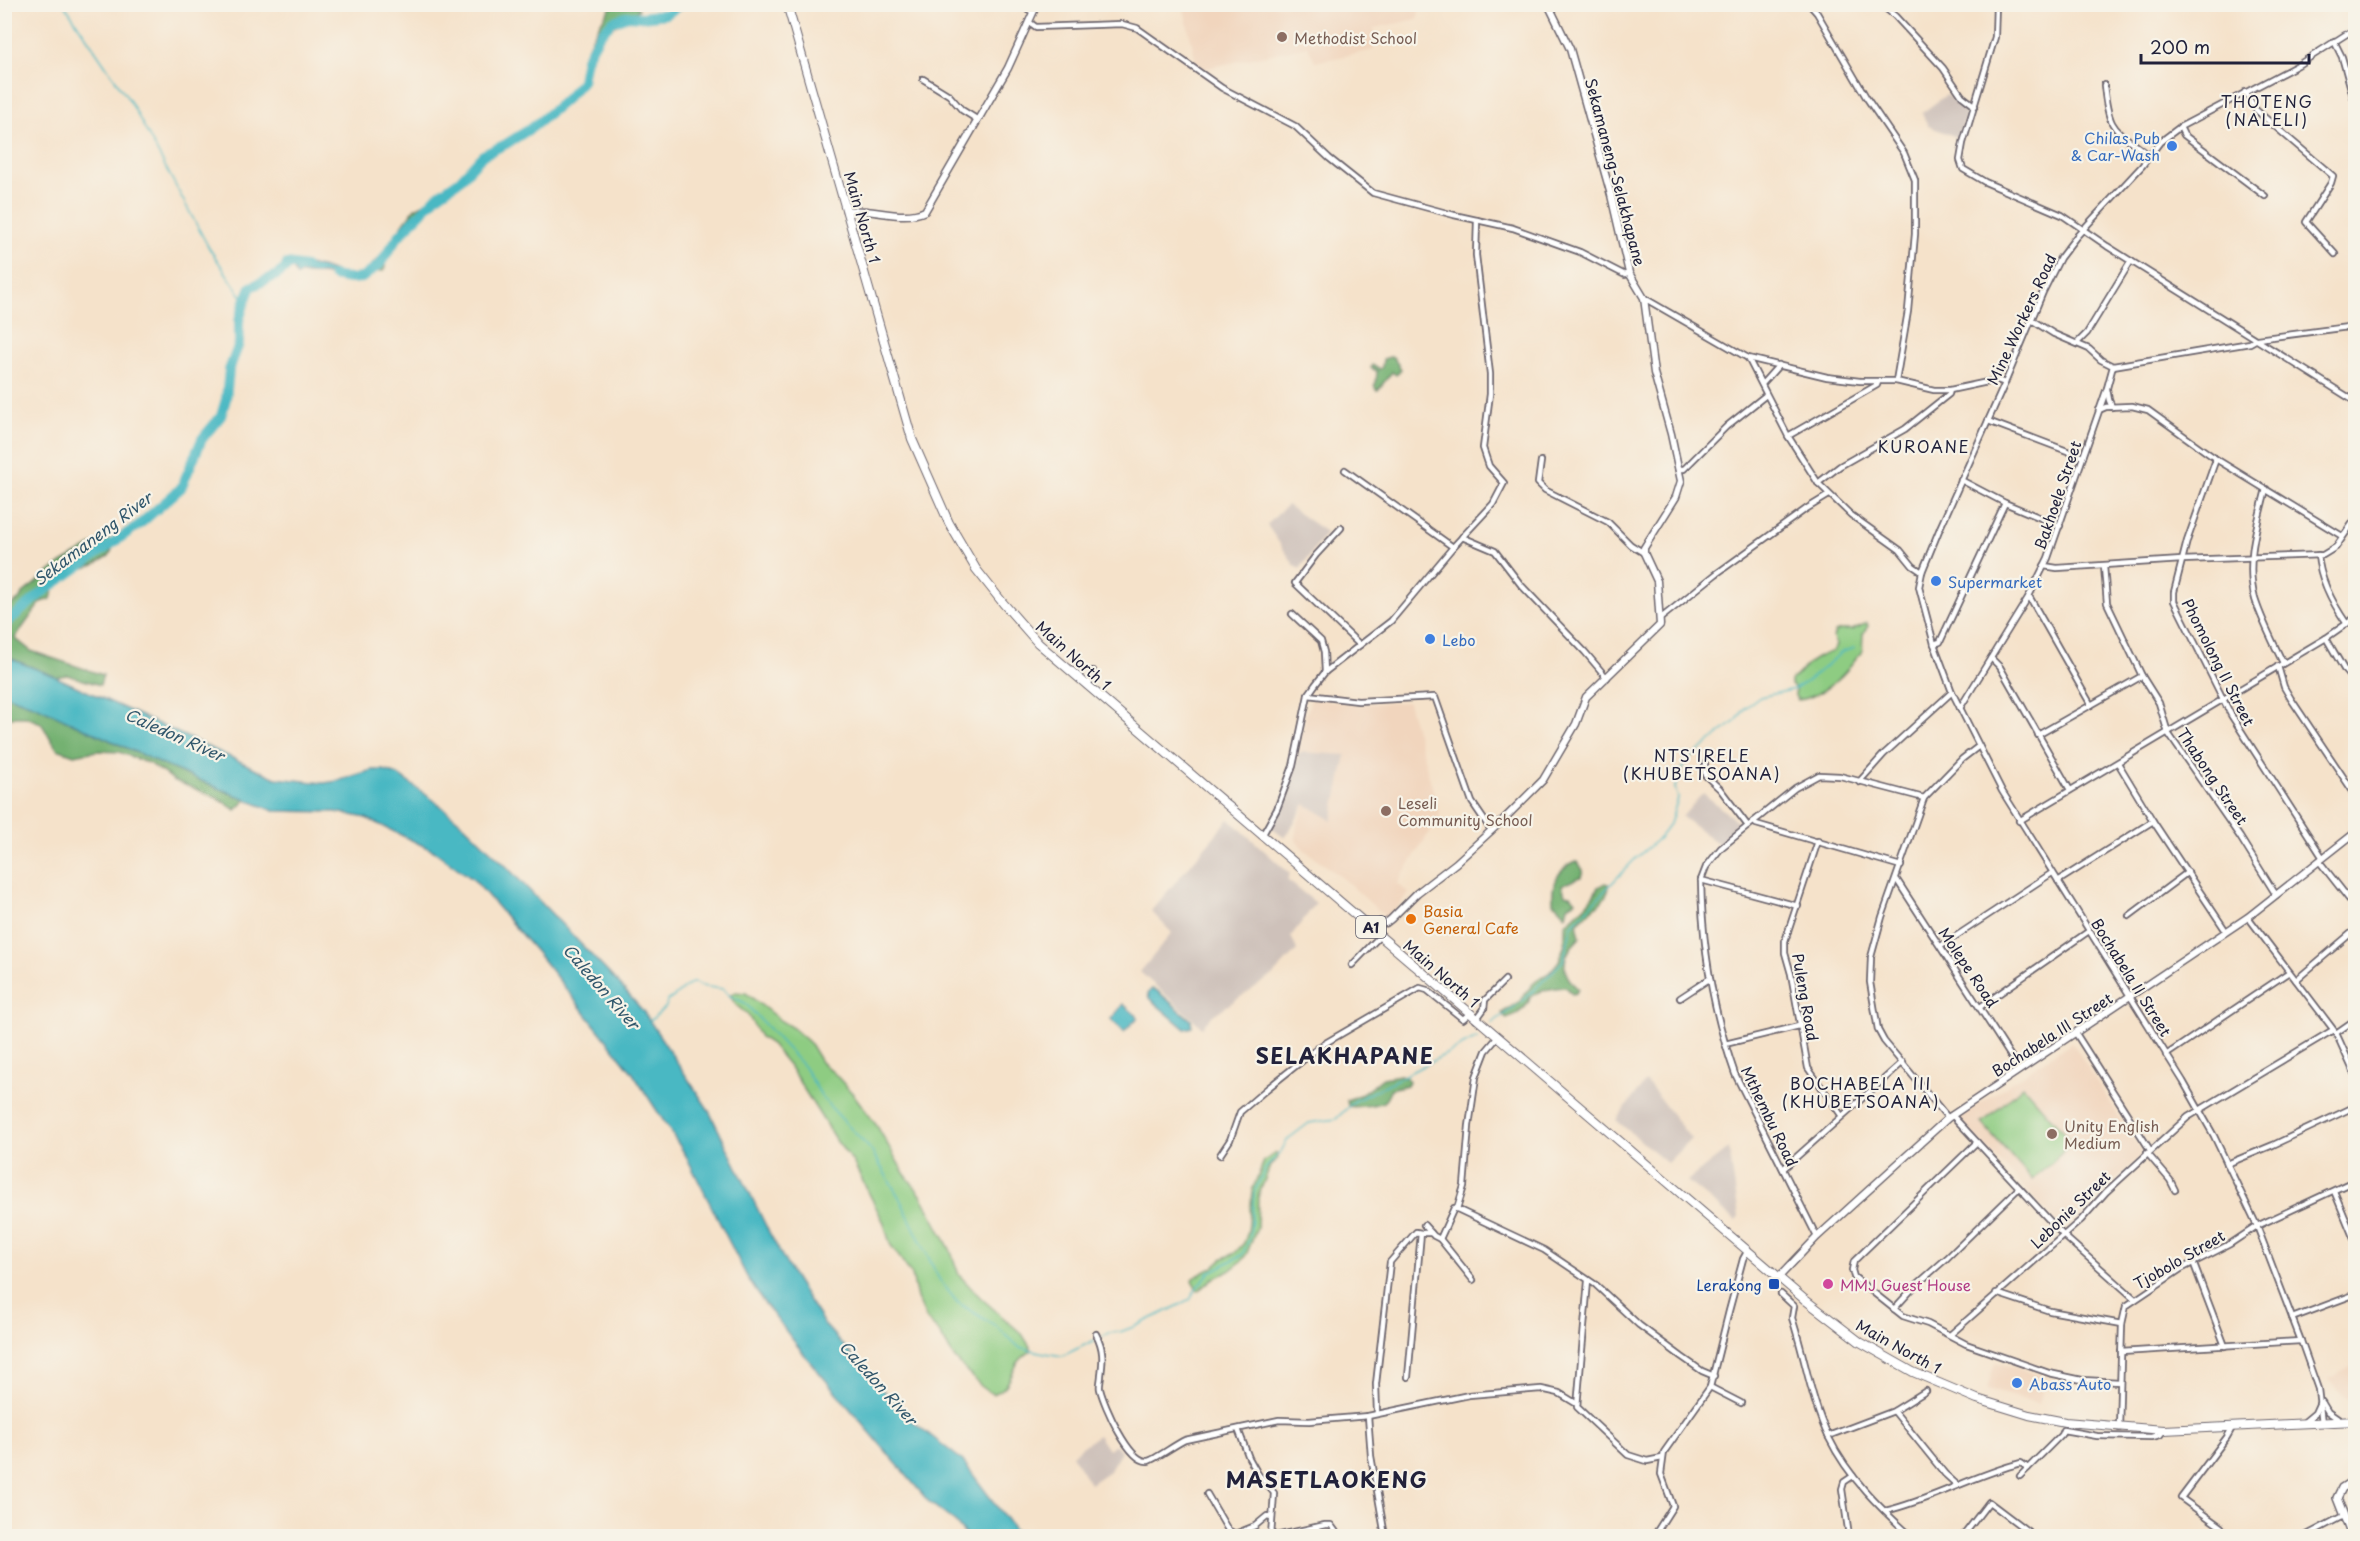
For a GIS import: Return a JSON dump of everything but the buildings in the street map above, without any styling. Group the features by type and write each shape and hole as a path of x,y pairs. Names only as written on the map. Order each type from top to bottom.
{"main road":[{"name":"Main North 1","path":"787,4 912,439 949,523 976,569 1038,643 1262,837 1377,933 1476,1021 1797,1293 1860,1342 1913,1372 1954,1390 2029,1415 2065,1422 2164,1430 2355,1421"},
{"path":"2352,1536 2338,1502 2338,1492 2355,1479"}],"street":[{"path":"1019,4 1034,12"},
{"path":"846,211 859,208 896,214 925,211 936,188 1008,68 1037,4"},
{"name":"Sekamaneng-Selakhapane","path":"1548,4 1576,69 1611,195 1629,273 1644,298 1654,373 1681,481 1680,489 1644,548 1644,553"},
{"path":"1809,4 1817,13 1866,97 1904,153 1915,180 1915,234 1908,311 1896,381"},
{"path":"1880,4 1895,16 1943,68 1962,96 1975,106"},
{"path":"1996,4 1995,37 1960,160 1963,169 1985,182 2062,215 2355,402"},
{"path":"1029,22 1036,27 1122,24 1137,28 1222,88 1295,126 1329,158 1373,193 1513,228 1580,252 1625,274 1629,273"},
{"name":"Mine Workers Road","path":"1922,572 2054,268 2083,230 2160,142 2180,127 2298,64 2355,28"},
{"path":"2334,41 2354,93 2355,107"},
{"path":"923,79 945,93 962,110 978,120"},
{"path":"2104,85 2110,122 2150,156"},
{"path":"2245,92 2256,110 2333,176 2331,183 2306,222 2335,254"},
{"path":"2180,127 2184,135 2265,196"},
{"path":"1262,837 1277,809 1293,766 1308,695 1325,672 1391,621 1453,546 1493,504 1504,483 1489,466 1483,448 1490,394 1490,374 1476,255 1477,220"},
{"path":"2077,343 2087,333 2131,261"},
{"path":"1644,298 1748,358 1827,377 1878,382 1896,381 1922,388 1950,390 1997,380 2006,383"},
{"path":"2030,319 2054,334 2090,349 2101,360 2113,366 2250,343 2257,339 2355,328"},
{"path":"1748,358 1788,436 1818,483 1868,529 1900,550 1913,566 1922,572"},
{"path":"1762,384 1779,365"},
{"name":"Bakhoele Street","path":"1960,708 2030,596 2060,526 2113,366"},
{"path":"1788,436 1878,385 1878,382"},
{"path":"2107,388 2112,407"},
{"path":"1818,483 1848,461 1905,429 1949,394 1950,390"},
{"path":"1678,469 1684,469 1727,426 1766,395"},
{"path":"2099,411 2112,407 2139,406 2148,410 2216,459 2342,536"},
{"path":"1988,421 2083,457"},
{"name":"Phomolong II Street","path":"2216,459 2192,524 2174,592 2174,601 2247,743 2317,846 2321,860 2355,908"},
{"path":"1352,965 1377,933 1380,922 1386,923 1417,893 1456,863 1543,780 1576,724 1586,697 1646,641 1660,624 1657,581 1644,553 1631,545 1608,522 1538,483 1541,460"},
{"path":"1344,470 1453,546"},
{"path":"1961,480 2005,503 2060,526"},
{"path":"2265,489 2252,558 2255,599 2280,664 2284,687 2355,796"},
{"path":"1661,618 1716,574 1829,495"},
{"path":"1934,644 1940,642 2005,503"},
{"path":"2043,566 2057,568 2182,560 2323,555 2336,547 2355,518"},
{"path":"1341,528 1316,555 1295,583 1360,645"},
{"path":"1462,537 1496,551 1521,585 1586,652 1607,678"},
{"path":"2318,555 2321,574 2347,624"},
{"name":"Thabong Street","path":"2104,566 2107,603 2142,676 2159,703 2168,733 2240,837 2276,895"},
{"name":"Bochabela II Street","path":"1922,572 1919,587 1934,644 1952,692 1979,746 2019,821 2131,996 2200,1111 2257,1226 2301,1341 2320,1400 2322,1423"},
{"path":"2030,596 2091,705"},
{"path":"1292,614 1321,641 1325,672"},
{"path":"2019,821 2326,638 2355,617"},
{"path":"2326,638 2355,684"},
{"path":"1991,658 2000,667 2070,790"},
{"path":"1087,686 1093,671"},
{"path":"2038,735 2142,676"},
{"path":"1859,782 1884,754 1952,692"},
{"path":"1308,695 1358,701 1435,697 1472,802 1491,830"},
{"path":"1979,746 1962,759 1924,798 1897,880 1882,917 1871,957 1870,981 1878,1030 1884,1041 1950,1117 1977,1142 2063,1235 2135,1299"},
{"path":"2118,763 2153,821 2226,931"},
{"path":"1704,764 1705,775 1720,789 1748,826"},
{"path":"1798,906 1701,880 1706,867 1716,854 1795,788 1818,775 1840,776 1924,798"},
{"path":"1754,821 1756,824 1901,866"},
{"path":"2058,881 2153,821"},
{"name":"Bochabela III Street","path":"1779,1277 1817,1237 1950,1117 2248,916 2355,832"},
{"name":"Puleng Road","path":"1818,841 1785,941 1785,953 1808,1068 1841,1115"},
{"path":"2129,916 2188,872"},
{"path":"1941,946 2052,873"},
{"name":"Mthembu Road","path":"1701,880 1710,979 1725,1044 1735,1074 1817,1237"},
{"name":"Molepe Road","path":"1897,880 2019,1069"},
{"path":"2248,916 2334,1032 2355,1077"},
{"path":"2296,980 2355,928"},
{"path":"1980,1007 2089,931"},
{"path":"2166,1055 2289,972"},
{"path":"1680,998 1710,979"},
{"path":"1476,1021 1484,1009 1485,1000 1505,980"},
{"path":"1220,1155 1230,1140 1240,1112 1268,1088 1322,1045 1420,988 1427,990 1463,1019 1469,1014"},
{"name":"Lebonie Street","path":"1950,1335 2063,1235 2188,1117 2355,1019"},
{"path":"1725,1044 1799,1026"},
{"path":"2075,1032 2175,1190"},
{"path":"1457,1209 1464,1186 1476,1077 1486,1051 1497,1038"},
{"path":"1783,1168 1903,1062"},
{"path":"2227,1164 2273,1146 2355,1106"},
{"path":"1977,1142 1854,1261 1852,1270 1854,1277 1903,1316 1928,1324 1966,1344 2049,1373 2082,1380 2120,1382"},
{"name":"Tjobolo Street","path":"2119,1428 2122,1324 2123,1311 2126,1306 2193,1262 2230,1244 2257,1226 2355,1180"},
{"path":"1894,1309 1914,1287 2019,1188"},
{"path":"2334,1191 2355,1244"},
{"path":"1440,1239 1454,1208 1544,1250 1596,1285 1639,1325 1695,1366 1714,1376"},
{"path":"1424,1225 1440,1239 1473,1280"},
{"path":"1377,1413 1376,1384 1390,1262 1416,1232 1429,1235 1431,1233"},
{"path":"1407,1377 1421,1233"},
{"path":"1654,1536 1673,1506 1661,1474 1662,1458 1710,1387 1743,1259 1748,1250"},
{"path":"2193,1262 2225,1346"},
{"path":"1588,1281 1577,1407 1628,1455 1647,1461 1662,1458"},
{"path":"1789,1302 1797,1293"},
{"path":"1996,1293 2050,1311 2122,1324"},
{"path":"1781,1294 1794,1306 1792,1318 1828,1436 1853,1476 1911,1536"},
{"path":"2292,1318 2355,1294"},
{"path":"1096,1334 1103,1352 1100,1388 1124,1442 1142,1459 1149,1461 1185,1440 1279,1420 1309,1421 1368,1416 1469,1395 1542,1389 1559,1393 1577,1404"},
{"path":"2121,1352 2301,1341"},
{"path":"1710,1387 1741,1404"},
{"path":"1828,1436 1894,1411 1926,1391"},
{"path":"2301,1424 2315,1413 2320,1400"},
{"name":"Bochabela II Street","path":"2320,1400 2328,1412 2344,1422"},
{"path":"1894,1411 1945,1474 1956,1484"},
{"path":"1368,1416 1373,1467 1385,1536"},
{"path":"2215,1536 2221,1527 2181,1498 2228,1437 2232,1428"},
{"path":"1238,1429 1241,1441 1258,1474 1274,1493 1271,1536"},
{"path":"2020,1476 2061,1435 2063,1430 2097,1436 2152,1437 2160,1436 2164,1430"},
{"path":"1885,1511 1915,1502 1956,1484 2021,1463 2028,1468"},
{"path":"1849,1536 1842,1489 1844,1482 1853,1476"},
{"path":"1207,1494 1228,1530 1235,1534 1255,1526 1268,1516 1272,1517"},
{"path":"1963,1536 1989,1502 2034,1536"},
{"path":"2305,1536 2343,1516"},
{"path":"1276,1536 1324,1525 1330,1526 1339,1536"}],"shaded area":[{"name":"Methodist School","path":"1183,5 1419,5 1418,19 1374,28 1374,50 1315,62 1308,46 1198,70"},
{"path":"1946,95 1968,108 1959,138 1928,126 1922,113"},
{"path":"1287,505 1326,532 1300,569 1295,566 1267,525"},
{"name":"Leseli Community School","path":"1311,699 1360,704 1408,702 1440,815 1397,884 1409,893 1388,919 1344,879 1296,841 1296,829 1305,804 1332,819 1345,756 1299,752"},
{"path":"1299,752 1346,755 1332,820 1305,804 1285,838 1270,827 1293,776"},
{"path":"1703,793 1741,825 1719,844 1682,817"},
{"path":"1229,819 1290,874 1287,880 1316,903 1291,936 1297,950 1272,976 1213,1015 1202,1027 1140,972 1172,933 1151,911"},
{"name":"Unity English Medium","path":"2072,1042 2140,1150 2139,1157 2063,1228 1958,1118"},
{"path":"1646,1081 1691,1139 1667,1163 1616,1120"},
{"path":"1729,1148 1739,1217 1736,1221 1687,1181"},
{"name":"Abass Auto","path":"1995,1362 2046,1377 2039,1404 1987,1389"},
{"path":"2355,1365 2356,1408 2328,1379"},
{"path":"1098,1435 1108,1450 1116,1445 1121,1451 1109,1471 1090,1484 1072,1455"}],"green space":[{"path":"636,5 639,9 601,34 589,57 585,55 604,17 612,6 623,7"},
{"path":"429,203 428,207 415,217 385,257 383,271 369,272 372,265 390,248 396,234 415,208"},
{"path":"1393,357 1401,369 1396,375 1392,372 1376,390 1374,385 1377,371 1371,368 1372,365 1380,369 1383,359"},
{"path":"104,538 115,543 109,556 94,565 74,571 55,584 51,599 41,602 15,638 31,651 103,675 100,685 67,675 56,677 5,656 4,609 19,600 23,593 61,563"},
{"path":"1867,623 1868,626 1863,634 1862,653 1847,670 1824,690 1811,697 1798,700 1791,680 1812,661 1833,651 1836,645 1833,638 1835,632 1852,630"},
{"path":"4,695 38,707 246,800 236,810 216,797 175,781 150,764 119,752 97,751 74,755 57,749 41,723 26,717 5,715"},
{"path":"1574,862 1578,862 1583,870 1581,877 1562,885 1565,894 1571,895 1576,901 1568,906 1566,915 1553,902 1553,889 1560,873"},
{"path":"1605,883 1609,884 1606,896 1577,923 1580,937 1570,949 1565,960 1567,975 1578,989 1576,993 1572,994 1566,987 1542,991 1530,997 1527,1005 1521,1011 1506,1018 1502,1013 1520,1001 1535,981 1549,973 1559,961 1565,943 1565,925 1588,903 1598,887"},
{"path":"735,992 746,993 793,1028 809,1042 821,1062 854,1095 877,1126 904,1173 921,1195 950,1249 959,1275 1022,1334 1032,1350 1019,1362 1002,1389 992,1394 981,1386 955,1359 940,1334 927,1320 917,1298 912,1275 890,1244 884,1223 853,1162 835,1139 790,1067 771,1044 760,1037 748,1015 736,1005 730,996"},
{"path":"1400,1075 1409,1081 1407,1085 1391,1089 1383,1102 1366,1106 1348,1106 1347,1100 1362,1094 1383,1078"},
{"path":"2023,1086 2073,1143 2032,1180 1982,1123"},
{"path":"1276,1153 1278,1158 1270,1166 1258,1197 1257,1228 1247,1253 1242,1261 1229,1271 1212,1279 1198,1291 1193,1278 1235,1253 1244,1243 1248,1232 1252,1191 1264,1161"}],"water":[{"path":"291,264 321,267 346,276 346,279 321,274 301,273 297,276"},
{"name":"Caledon River","path":"4,656 56,677 276,778 324,783 372,770 383,770 398,775 464,825 507,867 643,1011 708,1109 770,1234 824,1324 907,1417 962,1460 1019,1536 966,1536 956,1523 929,1502 807,1358 747,1277 685,1154 632,1072 539,955 475,881 434,851 366,818 336,812 274,811 168,767 38,707 5,695"},
{"path":"1152,989 1191,1020 1192,1027 1185,1029 1149,998 1148,993"},
{"path":"1123,1004 1138,1017 1124,1032 1111,1019"}],"waterway":[{"path":"64,4 131,103 209,248 245,301"},
{"name":"Sekamaneng River","path":"333,276 350,279 362,278 380,264 398,237 437,196 460,180 483,155 533,127 564,101 582,81 586,59 600,34 612,22 627,16 666,14 682,4"},
{"name":"Sekamaneng River","path":"4,625 43,592 140,524 181,488 202,439 221,416 226,399 229,370 239,344 239,321 251,287 277,275 285,269 287,264 305,267"},
{"path":"1492,1023 1524,1000 1563,961 1572,925 1636,858 1659,838 1670,824 1678,798 1675,788 1677,779 1688,760 1737,720 1745,708 1760,697 1795,689 1842,652 1854,648"},
{"name":"Caledon River","path":"650,1021 666,1007 667,1001 694,982 701,986 723,989 730,996 745,1003 804,1067 824,1100 871,1150 899,1197 939,1279 957,1302 997,1327 1019,1347 1062,1356 1095,1340"},
{"path":"1100,1339 1108,1333 1120,1332 1136,1326 1190,1300 1197,1287 1210,1272 1242,1255 1250,1238 1254,1193 1265,1169 1280,1153 1288,1139 1309,1123 1336,1119 1353,1102 1477,1038"}],"place":[{"name":"Methodist School","path":"1282,37"},
{"name":"Chilas Pub & Car-Wash","path":"2172,146"},
{"name":"Supermarket","path":"1936,581"},
{"name":"Lebo","path":"1430,639"},
{"name":"Leseli Community School","path":"1386,811"},
{"name":"Basia General Cafe","path":"1411,919"},
{"name":"Unity English Medium","path":"2052,1134"},
{"name":"Lerakong","path":"1774,1284"},
{"name":"MMJ Guest House","path":"1828,1284"},
{"name":"Abass Auto","path":"2017,1383"}],"district":[{"name":"THOTENG (NALELI)","path":"2267,110"},
{"name":"KUROANE","path":"1924,446"},
{"name":"NTS'IRELE (KHUBETSOANA)","path":"1702,764"},
{"name":"SELAKHAPANE","path":"1345,1055"},
{"name":"BOCHABELA III (KHUBETSOANA)","path":"1861,1092"},
{"name":"MASETLAOKENG","path":"1327,1479"}]}
